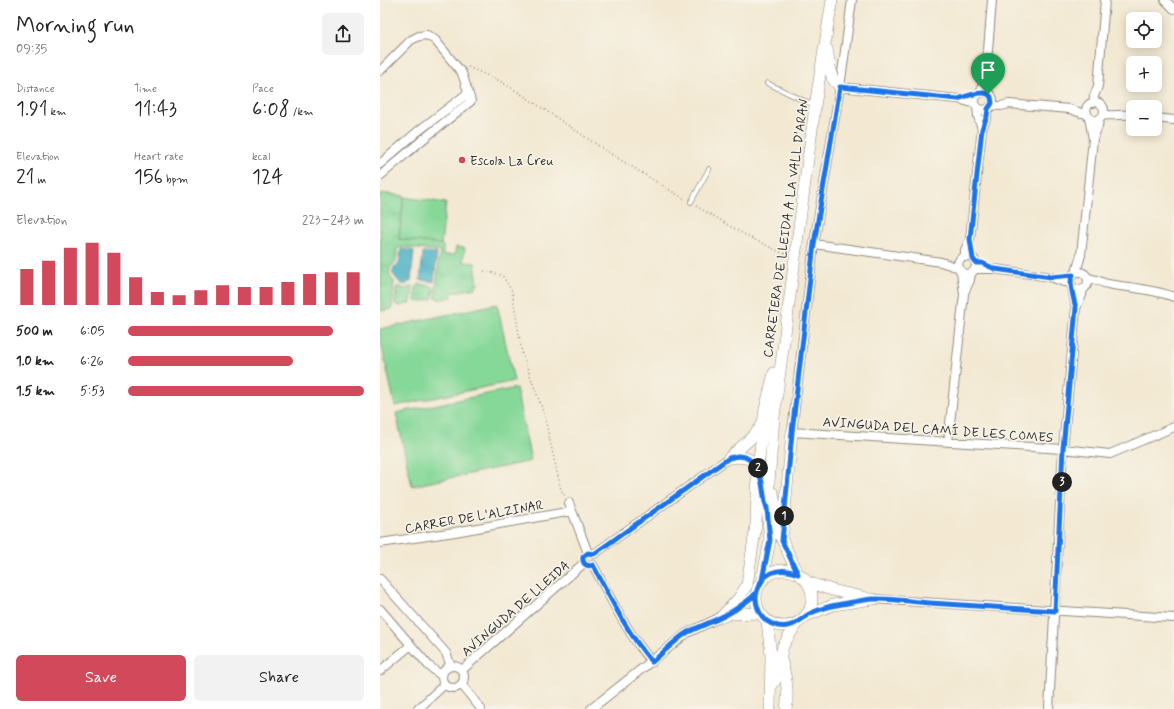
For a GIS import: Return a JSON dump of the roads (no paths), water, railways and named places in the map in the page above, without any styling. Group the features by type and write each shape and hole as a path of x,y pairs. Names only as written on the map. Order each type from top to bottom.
{"main road":[{"name":"CARRETERA DE LLEIDA A LA VALL D'ARAN","path":"770,460 786,325 832,0"},
{"path":"825,41 832,78 840,87"},
{"path":"726,615 747,585 756,524 758,468 765,409 786,325"},
{"path":"729,458 753,437 763,424"},
{"path":"782,541 792,432"},
{"path":"729,458 738,456 745,457 758,468 767,508"},
{"path":"770,460 767,508 770,540 762,580 756,593 756,604 764,617 774,625 790,626 802,619 833,606 873,599"},
{"path":"770,460 778,528 782,541 798,574"},
{"path":"762,580 771,573 779,570 787,570 798,574 807,582 811,590 812,599 810,608 783,646 770,705"},
{"path":"807,582 832,590 873,599"},
{"path":"726,615 756,593"},
{"path":"726,615 764,617"},
{"path":"764,617 771,655 770,705"},
{"path":"781,658 787,679 788,699 786,709"}],"street":[{"path":"792,432 814,244 840,87 852,0"},
{"path":"964,294 974,266 970,239 982,129 990,102 986,76 992,0"},
{"path":"1093,139 1102,112 1098,86 1106,1"},
{"path":"380,71 411,40 419,36 427,35 435,40 462,73 470,97"},
{"path":"982,129 978,116 978,99 986,76"},
{"path":"1049,709 1063,449 1076,308 1073,279 1081,255 1093,139 1089,109 1098,86"},
{"path":"840,87 958,99 970,95 978,99 982,109 990,102"},
{"path":"978,99 986,93 990,102 1001,106 1009,104 1070,109 1081,113 1098,103 1102,112"},
{"path":"380,164 417,132 470,97"},
{"path":"380,176 470,97"},
{"path":"1089,109 1094,120 1102,112 1110,109 1120,114 1126,114"},
{"path":"1162,119 1174,120"},
{"path":"948,442 964,294 961,263 970,239"},
{"path":"814,244 941,262 961,263 969,257 974,266"},
{"path":"1076,308 1082,295 1085,282 1081,255"},
{"path":"961,263 966,274 974,266"},
{"path":"974,266 1073,279 1081,272 1085,282"},
{"path":"1073,279 1077,289 1085,282"},
{"path":"1085,282 1096,285 1106,284 1163,293 1174,297"},
{"path":"1163,293 1174,290"},
{"name":"AVINGUDA DEL CAMÍ DE LES COMES","path":"792,432 1063,449 1110,454 1174,427"},
{"path":"593,565 590,566 584,563 583,557 729,458"},
{"name":"CARRER DE L'ALZINAR","path":"380,543 462,531 570,507 591,553"},
{"path":"591,553 596,560 593,565"},
{"name":"AVINGUDA DE LLEIDA","path":"462,670 584,563"},
{"path":"593,565 628,630 652,662"},
{"path":"380,579 446,653 451,666"},
{"path":"873,599 1174,618"},
{"path":"380,609 429,666 442,676"},
{"path":"591,709 687,633 726,615"},
{"path":"380,672 410,645"},
{"path":"451,666 462,670 464,678 462,685 451,689 444,685 442,676 445,670 451,666"},
{"path":"418,709 444,685"},
{"path":"462,685 481,709"}],"lane":[{"path":"767,83 816,106"},
{"path":"690,202 709,169"}],"water":[{"path":"401,249 414,251 411,281 405,285 400,283 392,273 394,267 399,264"},
{"path":"423,252 437,253 434,282 420,280"}],"place":[{"name":"Escola La Creu","path":"462,160"}]}
